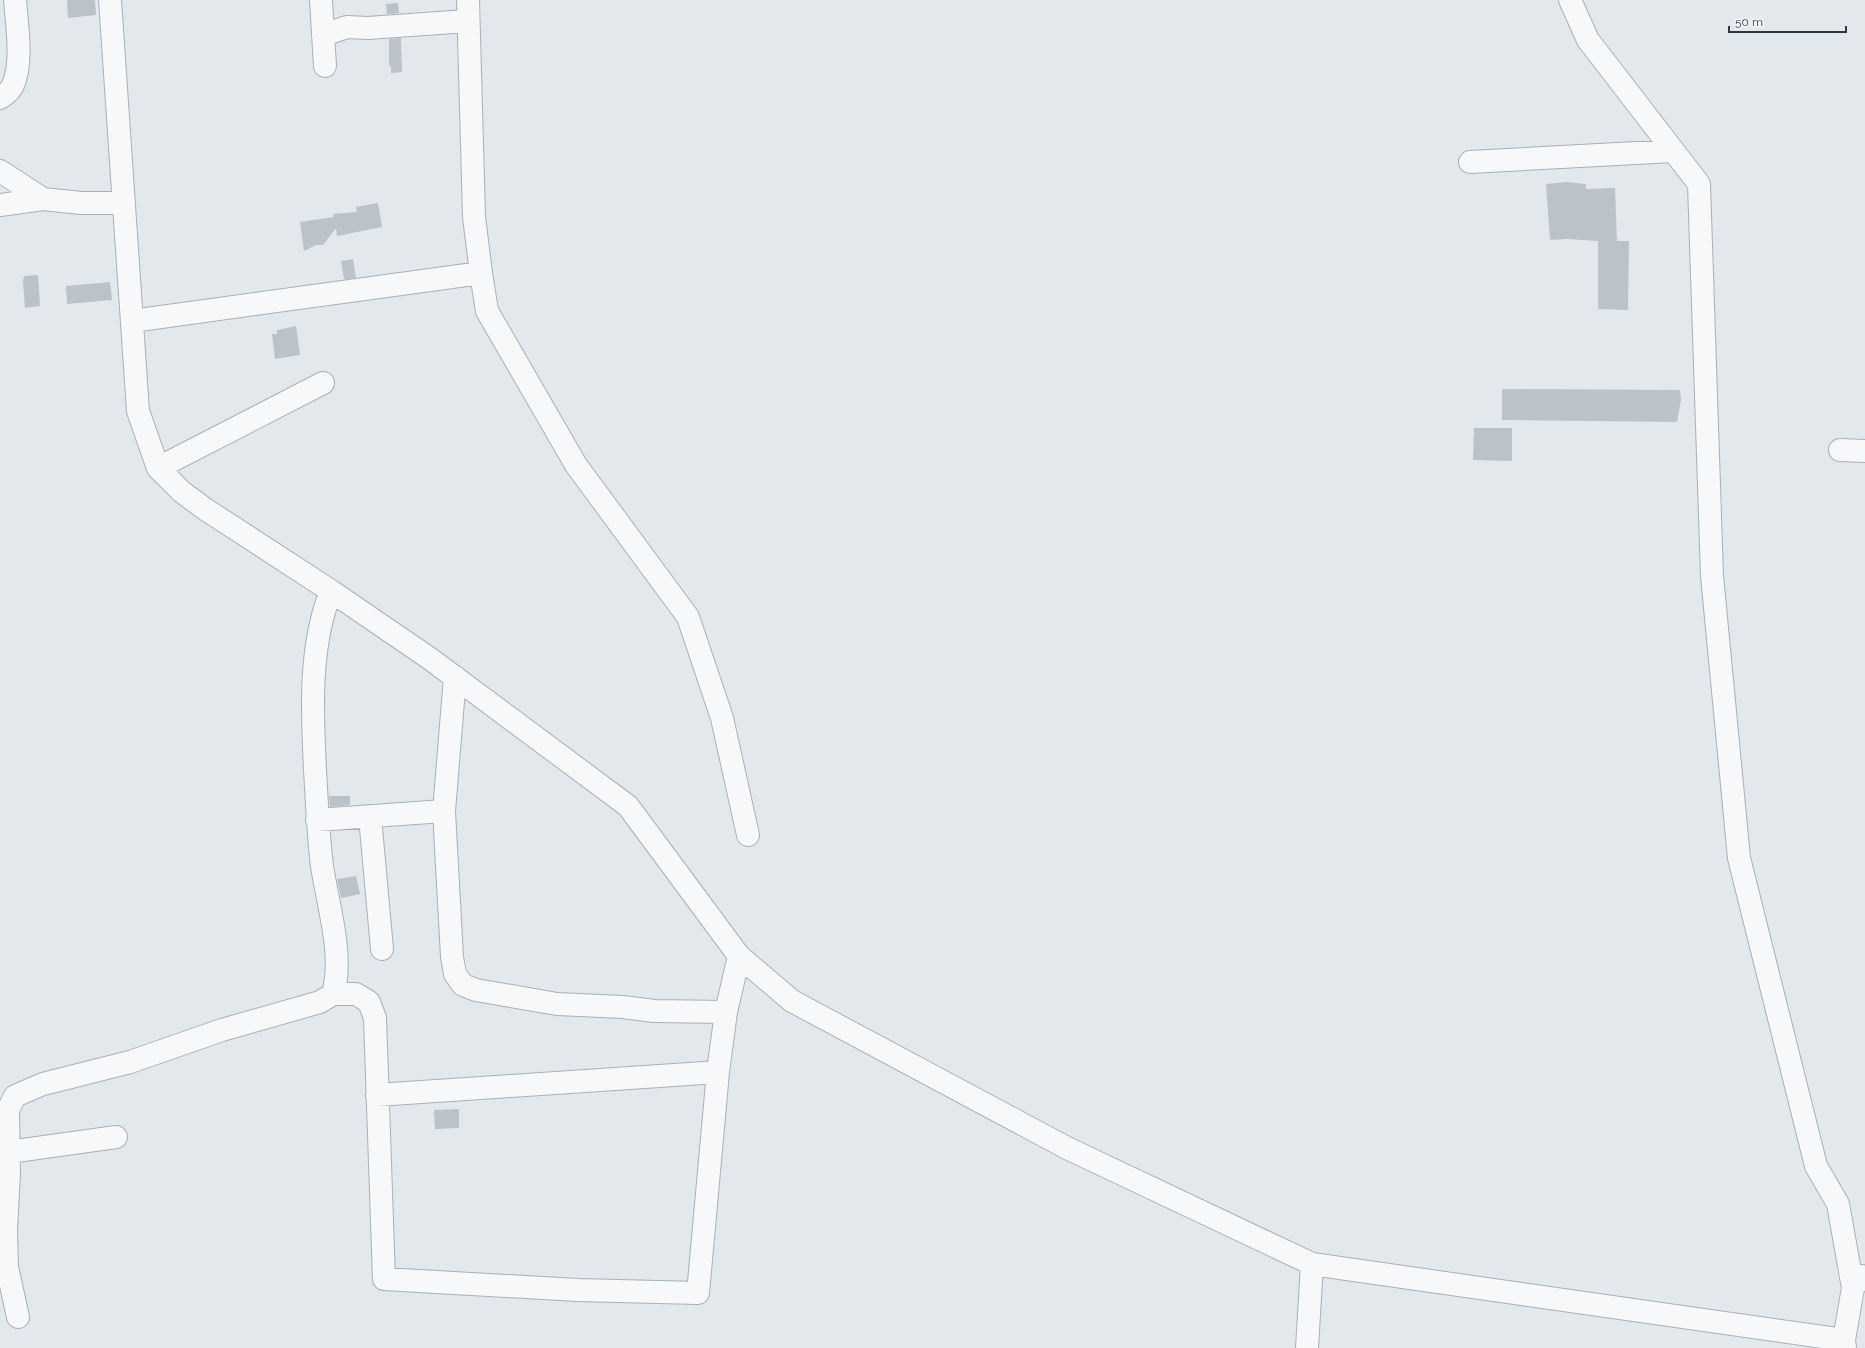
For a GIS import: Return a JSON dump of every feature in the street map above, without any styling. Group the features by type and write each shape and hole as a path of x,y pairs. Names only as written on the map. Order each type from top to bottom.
{"street":[{"path":"0,98 13,86 18,64 15,0"},
{"path":"110,0 138,411 158,468 182,492 205,509 332,591 455,677 628,806 739,956 792,1001 1067,1148 1312,1264 1844,1344 1859,1280 1838,1204 1816,1166 1739,858 1712,576 1699,184 1588,40 1570,0"},
{"path":"321,0 325,66"},
{"path":"323,35 347,27 368,28 468,10 474,217 481,273 488,311 576,464 688,617 722,718 748,835"},
{"path":"1470,162 1673,151"},
{"path":"0,171 43,199"},
{"path":"0,205 43,199 81,203 123,203"},
{"path":"132,321 481,273"},
{"path":"158,468 323,383"},
{"path":"1840,450 1865,451"},
{"path":"332,591 323,611 318,633 314,682 313,729 317,820 322,866 336,949 337,978 333,994"},
{"path":"455,677 444,811 452,957 455,974 463,985 476,990 556,1004 623,1007 654,1011 726,1012"},
{"path":"317,820 444,811"},
{"path":"370,817 382,949"},
{"path":"18,1317 7,1266 6,1230 9,1152 8,1110 15,1096 28,1089 44,1084 130,1062 222,1030 320,1002 333,994 356,994 369,1002 375,1018 384,1279 578,1290 698,1293 718,1072 726,1012 739,956"},
{"path":"377,1095 718,1072"},
{"path":"9,1152 116,1137"},
{"path":"1307,1348 1312,1264"}],"building":[{"path":"67,0 95,0 96,15 68,18"},
{"path":"398,3 399,13 387,14 386,4"},
{"path":"401,38 402,72 391,73 391,66 389,66 389,39"},
{"path":"1566,182 1586,184 1586,189 1615,188 1617,241 1629,241 1628,310 1598,309 1598,241 1567,239 1550,240 1546,184"},
{"path":"378,203 382,227 337,236 336,228 323,245 316,245 304,251 300,222 334,217 333,214 357,212 356,207"},
{"path":"353,259 356,278 344,279 341,261"},
{"path":"38,275 40,306 25,308 24,276"},
{"path":"110,282 112,300 67,304 66,286"},
{"path":"296,326 300,355 275,359 272,334 277,334 277,330"},
{"path":"1502,389 1680,390 1681,400 1677,422 1502,420"},
{"path":"1474,428 1512,428 1512,461 1473,460"},
{"path":"329,796 350,796 350,805 330,807"},
{"path":"356,876 360,894 341,898 337,879"},
{"path":"459,1109 459,1128 435,1129 434,1110"}]}
